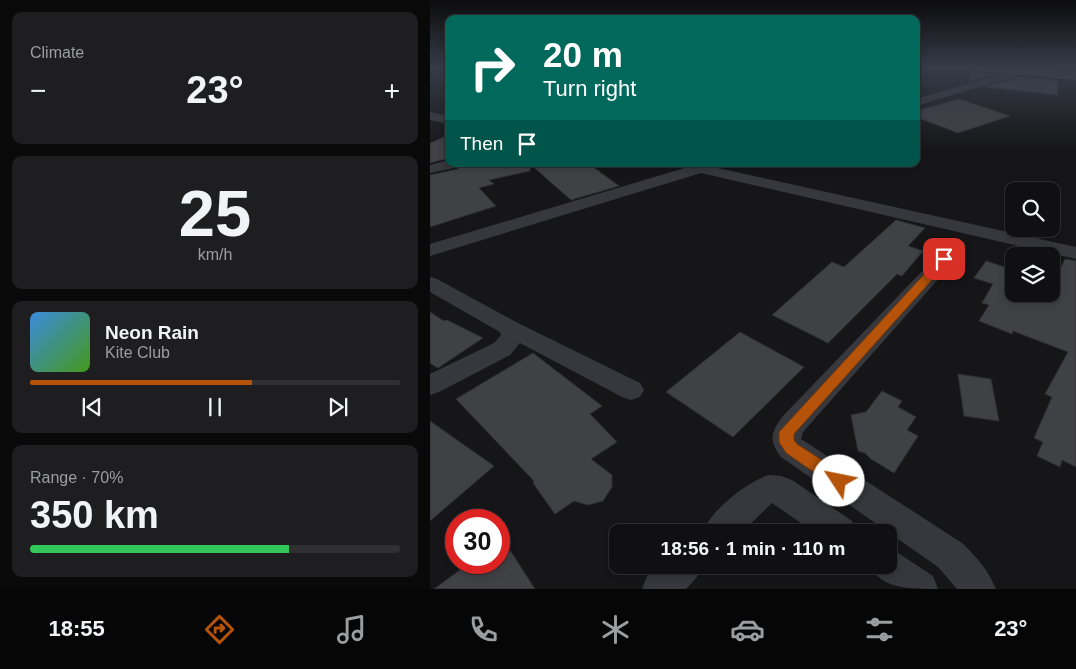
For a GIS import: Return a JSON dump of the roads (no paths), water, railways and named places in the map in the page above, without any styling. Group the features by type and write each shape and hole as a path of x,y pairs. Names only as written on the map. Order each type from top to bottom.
{"street":[{"path":"920,102 945,94"},
{"path":"430,116 445,119"},
{"path":"430,169 445,166"},
{"path":"430,250 702,168 1076,253"},
{"path":"957,246 792,424 787,432 786,442 791,448 950,555 967,572 978,589"},
{"path":"430,283 510,328 631,390"},
{"path":"430,385 502,349 513,336 510,328"},
{"path":"728,524 765,489 772,488 781,490 829,524"},
{"path":"897,573 920,589"},
{"path":"660,589 676,574"}]}
